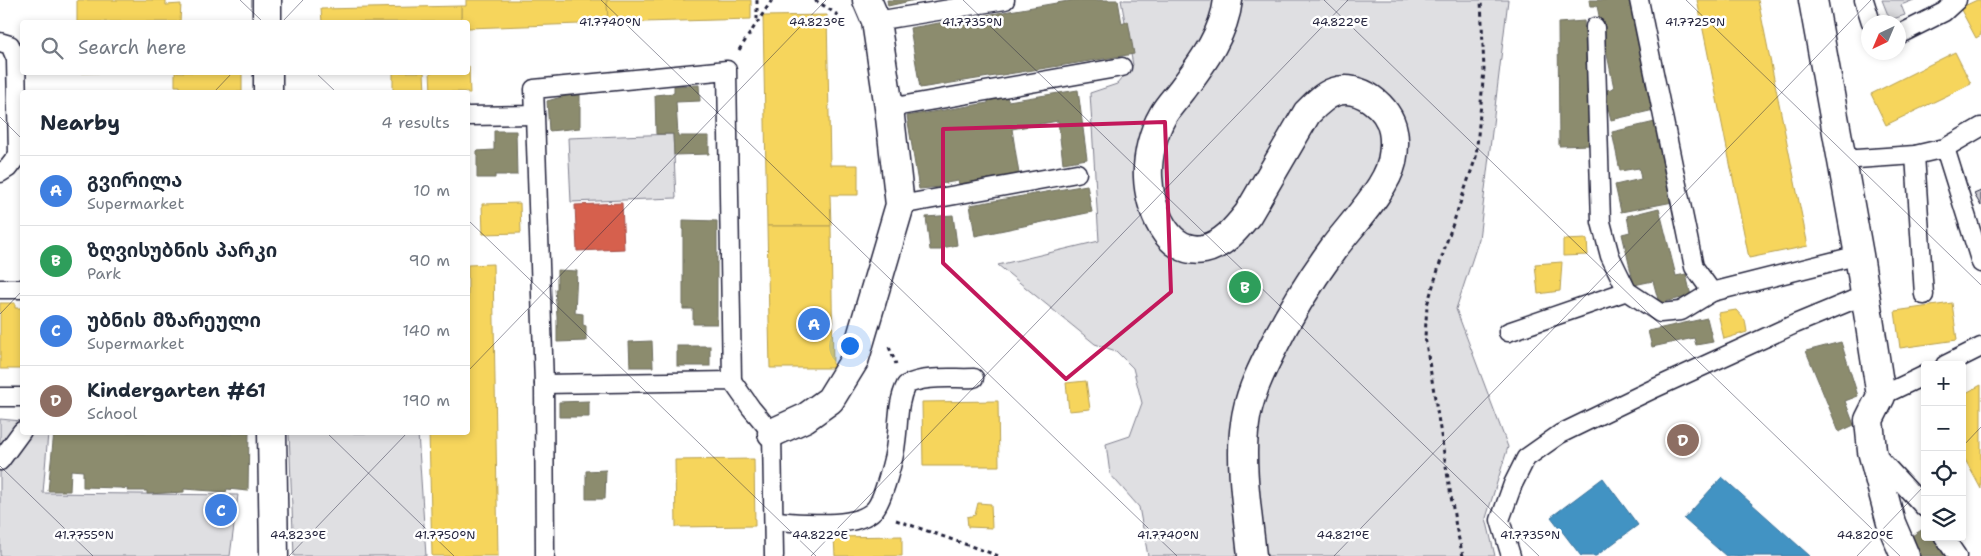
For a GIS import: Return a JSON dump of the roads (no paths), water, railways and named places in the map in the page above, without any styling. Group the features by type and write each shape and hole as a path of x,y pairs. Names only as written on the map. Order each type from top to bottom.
{"street":[{"path":"267,0 267,20"},
{"path":"1228,0 1226,14 1217,36 1200,67 1164,114 1156,130 1150,156 1148,177 1151,202 1159,222 1178,245 1190,249 1204,249 1222,241 1237,228 1248,214 1307,113 1318,101 1333,92 1346,90 1362,93 1380,106 1393,130 1394,149 1392,164 1374,196 1329,254 1288,316 1251,395 1244,424 1243,455 1252,556"},
{"path":"1813,0 1859,255 1881,396 1869,420 1872,451 1892,523 1904,556"},
{"path":"772,433 804,418 830,400 854,360 900,205 889,108 871,10"},
{"path":"268,75 268,90"},
{"path":"272,435 274,556"}],"lane":[{"path":"871,10 1005,0"},
{"path":"1639,0 1694,267 1712,292"},
{"path":"1864,0 1869,15"},
{"path":"1906,31 1944,12 1957,0"},
{"path":"1594,26 1601,222 1610,256 1627,291 1660,313 1682,312 1712,292 1859,255"},
{"path":"0,42 10,45 16,59 18,154 8,168 0,173"},
{"path":"889,108 1122,67"},
{"path":"546,556 544,384 534,89 727,70 732,381 772,433 774,556"},
{"path":"470,116 536,115"},
{"path":"1842,160 1915,155 1945,148 1981,126"},
{"path":"1945,148 1981,263"},
{"path":"1915,155 1924,294"},
{"path":"900,205 1077,173"},
{"path":"0,289 20,289"},
{"path":"1508,332 1627,291"},
{"path":"1511,556 1500,520 1513,484 1526,458 1560,434 1786,328 1865,295"},
{"path":"1954,361 1981,347"},
{"path":"1881,396 1921,377"},
{"path":"774,521 835,523 859,519 874,510 885,487 896,443 900,404 906,385 926,380 974,378"},
{"path":"544,384 732,381"},
{"path":"0,397 20,397"},
{"path":"0,461 20,434"},
{"path":"1872,451 1921,504"},
{"path":"1947,541 1957,556"}],"place":[{"name":"ზღვისუბნის პარკი","path":"1245,287"},
{"name":"გვირილა","path":"814,324"},
{"name":"Kindergarten #61","path":"1683,440"},
{"name":"უბნის მზარეული","path":"221,510"}]}
